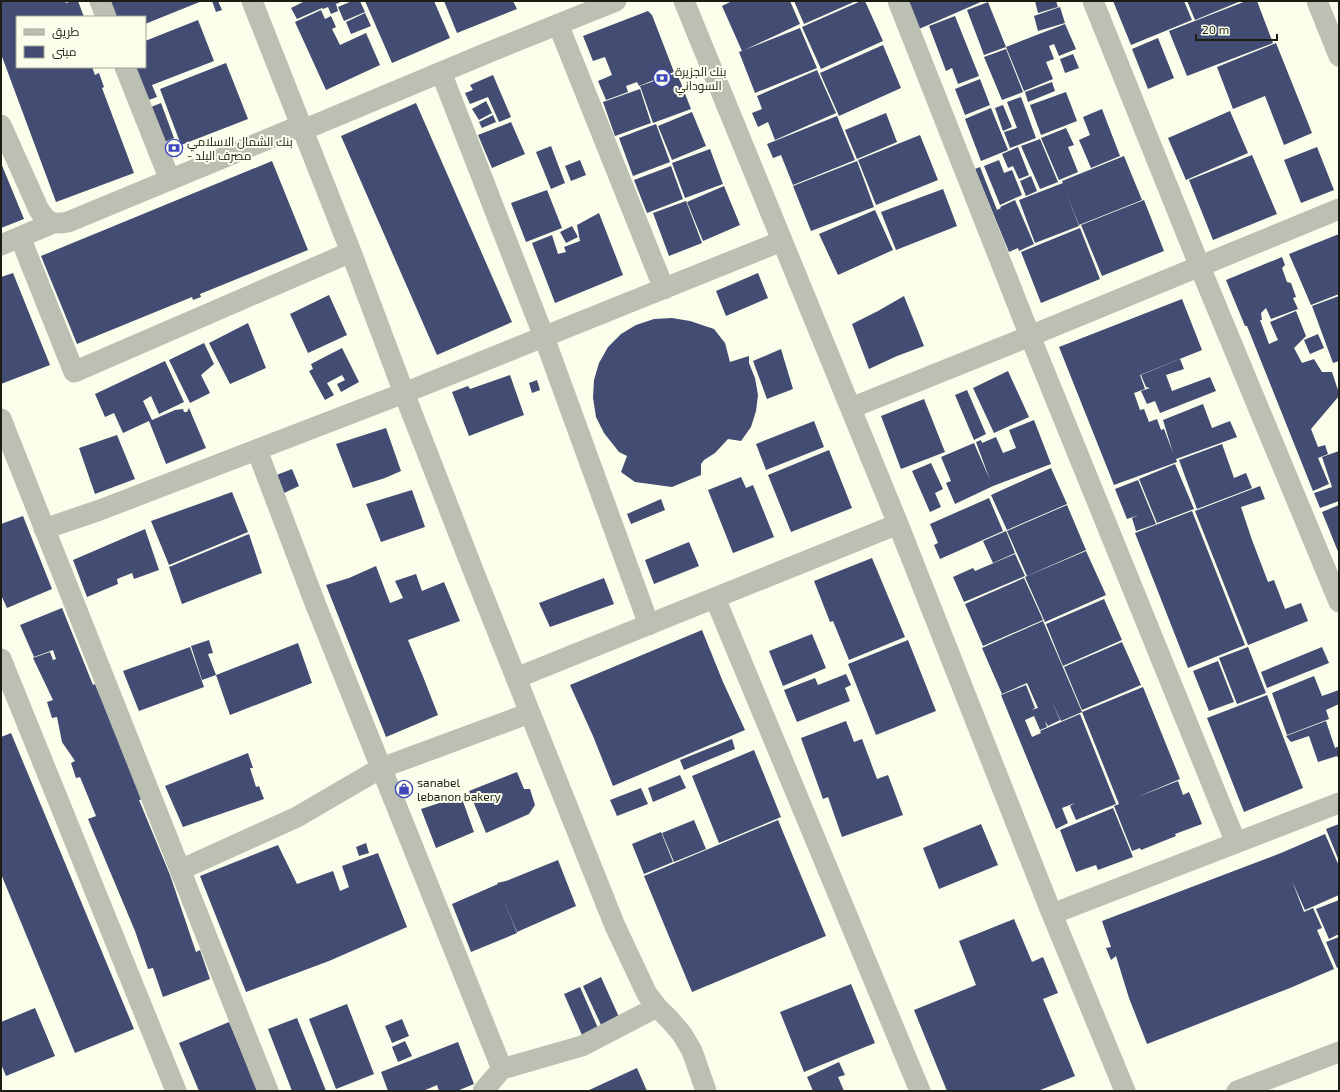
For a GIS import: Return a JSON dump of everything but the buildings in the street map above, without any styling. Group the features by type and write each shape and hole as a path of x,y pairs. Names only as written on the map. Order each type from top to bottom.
{"street":[{"path":"100,1 106,16"},
{"path":"252,1 516,678 615,926 647,994 657,1008 682,1034 692,1051 706,1091"},
{"path":"1,125 39,210 45,219 58,224 68,222 616,1"},
{"path":"684,1 898,524 1052,914 1125,1091"},
{"path":"898,1 1030,336 1236,843"},
{"path":"1093,1 1200,267 1339,602"},
{"path":"1317,1 1339,56"},
{"path":"558,24 664,289"},
{"path":"125,68 170,180"},
{"path":"441,72 544,337 650,625"},
{"path":"851,408 1339,210"},
{"path":"53,223 10,241 74,372 351,252"},
{"path":"44,529 100,510 257,450 782,241"},
{"path":"1,419 268,1091"},
{"path":"257,450 315,603 502,1069"},
{"path":"516,678 898,524"},
{"path":"715,598 920,1091"},
{"path":"1,659 176,1091"},
{"path":"180,870 297,817 381,768 530,713"},
{"path":"1052,914 1339,803"},
{"path":"483,1091 502,1069 582,1046 657,1008"},
{"path":"1238,1091 1339,1052"}],"place":[{"name":"بنك الجزيرة السوداني","path":"662,78"},
{"name":"بنك الشمال الاسلامي - مصرف البلد","path":"174,148"},
{"name":"sanabel lebanon bakery","path":"404,789"}]}
